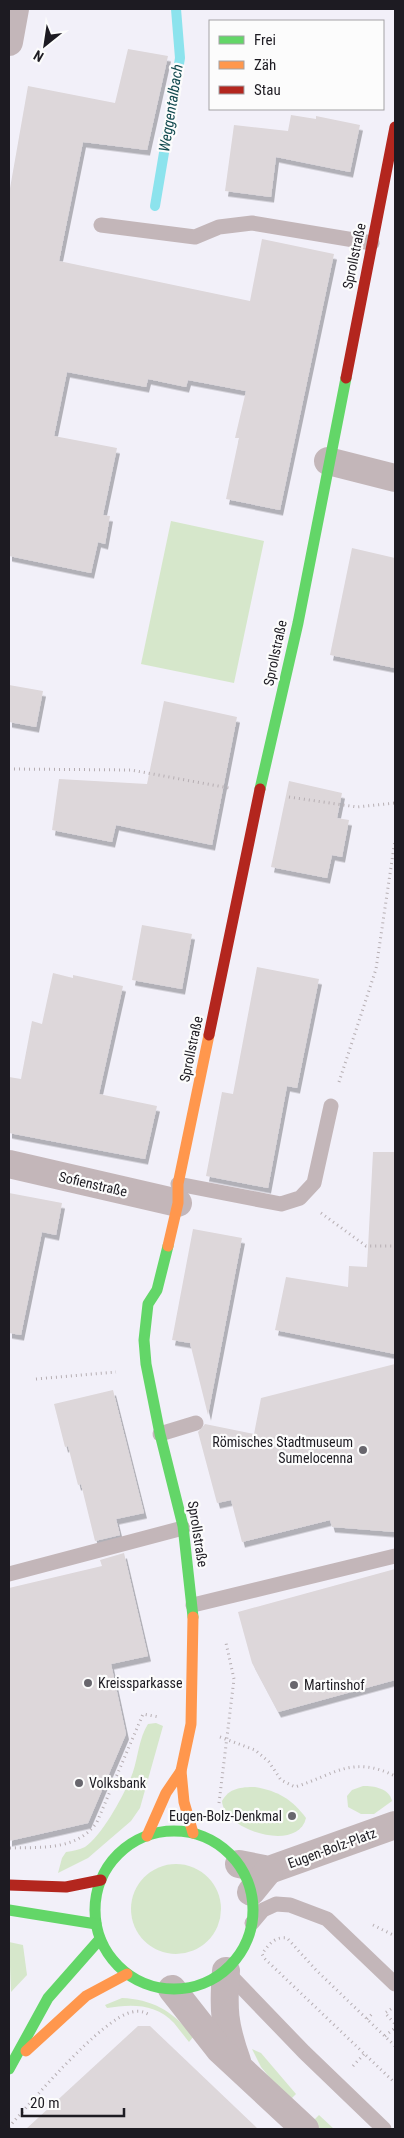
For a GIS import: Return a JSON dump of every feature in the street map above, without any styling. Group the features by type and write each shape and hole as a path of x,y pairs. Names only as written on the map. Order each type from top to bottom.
{"main road":[{"name":"Sprollstraße","path":"148,1304 157,1290 170,1199 298,623 328,461 395,127"},
{"name":"Sprollstraße","path":"144,1286 148,1304 144,1340 147,1369 160,1434 183,1528 193,1605 191,1724 181,1771 184,1802 193,1834"},
{"name":"Sprollstraße","path":"147,1836 166,1793 181,1771"},
{"path":"170,1831 193,1834 211,1840 239,1864 251,1892 251,1931 241,1952 226,1970 200,1985 172,1989 140,1982 127,1974 111,1958 100,1939 96,1924 95,1902 101,1880 112,1861 127,1846 147,1836 170,1831"},
{"path":"9,1885 66,1887 101,1880"},
{"path":"9,1910 96,1924"},
{"path":"9,2069 18,2056 48,1998 100,1939"},
{"path":"18,2056 38,2042 85,1997 108,1982 127,1974"}],"street":[{"path":"9,42 15,9"},
{"path":"328,461 395,478"},
{"name":"Sofienstraße","path":"9,1164 170,1199"},
{"name":"Eugen-Bolz-Platz","path":"268,1870 395,1825"},
{"path":"239,1864 268,1870 251,1892"},
{"path":"226,1970 223,2007 229,2038 240,2067"},
{"path":"172,1989 220,2050 305,2129"}],"lane":[{"path":"101,225 195,237 218,227 252,223 372,243"},
{"path":"170,1199 281,1204 300,1198 314,1183 331,1106"},
{"path":"160,1434 196,1423"},
{"path":"9,1574 183,1528"},
{"path":"193,1605 395,1556"},
{"path":"252,1923 263,1910 276,1904 290,1905 326,1919 395,1984"},
{"path":"226,1970 304,2052 384,2129"}],"path":[{"path":"9,768 131,770 259,794 357,807 395,803"},
{"path":"331,1106 376,969 395,840"},
{"path":"300,1198 366,1246 395,1246"},
{"path":"36,1379 147,1369"},
{"path":"218,1599 234,1679 228,1740 255,1750 269,1762 281,1780 295,1787 316,1780 338,1769 359,1765 395,1776"},
{"path":"10,1848 49,1847 74,1842 89,1834 97,1822 143,1714"},
{"path":"395,2046 316,1970 287,1938 281,1937 274,1940 265,1949 262,1954 264,1958 395,2082"},
{"path":"385,2013 395,2024"},
{"path":"367,2019 372,2014"},
{"path":"9,2127 68,2062 110,2024"},
{"path":"385,2036 395,2028"}],"green space":[{"path":"171,521 264,541 234,683 141,664"},
{"path":"156,1723 163,1726 140,1808 131,1821 88,1858 58,1873 62,1858 66,1852 85,1847 106,1824 130,1781 145,1729 148,1724"},
{"path":"363,1786 376,1787 388,1793 392,1801 374,1814 361,1814 348,1807 347,1796 352,1790"},
{"path":"255,1787 271,1791 290,1801 306,1818 300,1829 290,1834 276,1836 247,1829 235,1821 226,1812 222,1801 228,1793 236,1789"},
{"path":"176,1864 193,1867 208,1877 218,1892 221,1909 218,1926 208,1941 193,1951 176,1954 159,1951 144,1941 134,1926 131,1909 134,1892 144,1877 159,1867"},
{"path":"9,1942 23,1945 27,1975 11,1992"},
{"path":"122,1998 143,2001 162,2008 179,2020 193,2037 189,2042 167,2016 151,2008 125,2006 107,2008 105,2005"},
{"path":"252,2049 261,2053 296,2094 289,2101 261,2067"},
{"path":"319,2115 334,2129 320,2129 312,2122"}],"building":[{"path":"128,49 168,56 147,150 83,142 59,261 250,301 262,239 334,254 280,510 226,499 239,438 235,438 246,391 188,380 186,387 148,379 146,387 67,372 54,436 117,448 103,515 110,516 105,544 98,542 91,573 9,556 9,194 28,86 115,103"},
{"path":"291,115 316,119 316,116 360,125 350,172 276,157 271,197 225,191 234,125 288,131"},
{"path":"352,548 395,558 395,668 330,655"},
{"path":"9,685 43,691 36,727 9,722"},
{"path":"164,701 237,717 212,845 116,825 112,842 52,830 59,779 147,784"},
{"path":"289,781 342,793 337,818 349,820 342,857 332,855 327,878 271,867"},
{"path":"142,925 192,934 182,989 132,980"},
{"path":"257,967 319,979 297,1088 287,1086 268,1188 206,1176 222,1092 233,1094"},
{"path":"53,973 73,978 73,975 123,986 99,1094 157,1106 145,1159 9,1133 9,1077 21,1079 32,1021 42,1024"},
{"path":"373,1152 395,1152 395,1354 275,1330 286,1277 348,1287 349,1266 367,1267"},
{"path":"9,1193 62,1203 56,1235 42,1232 21,1335 9,1333"},
{"path":"193,1229 242,1238 208,1415 190,1343 172,1340"},
{"path":"395,1364 395,1532 332,1527 330,1520 242,1542 231,1500 217,1503 198,1432 205,1424 254,1434 261,1398"},
{"path":"113,1390 144,1513 116,1519 120,1535 95,1541 81,1484 78,1485 68,1446 65,1447 54,1404"},
{"path":"124,1553 148,1656 111,1664 126,1734 88,1823 9,1841 9,1588 102,1566 100,1560"},
{"path":"395,1569 395,1680 278,1712 252,1663 238,1612"},
{"path":"138,2026 150,2026 258,2129 26,2129"}],"waterway":[{"name":"Weggentalbach","path":"155,206 180,58 176,9"}],"traffic: fast":[{"path":"260,789 298,623 346,378"},
{"path":"168,1246 157,1290 148,1304 144,1340 146,1364 160,1434 183,1526 193,1617"},
{"path":"174,1831 204,1837 230,1854 247,1880 253,1910 247,1940 230,1966 204,1983 174,1989 144,1983 118,1966 101,1940 95,1910 101,1880 118,1854 144,1837 174,1831"},
{"path":"9,1910 96,1924"},
{"path":"9,2069 48,1998 100,1939"}],"traffic: slow":[{"path":"168,1246 178,1203 178,1184 209,1035"},
{"path":"193,1617 191,1724 181,1771 184,1802 193,1833"},
{"path":"147,1836 166,1793 181,1771"},
{"path":"26,2051 86,1996 127,1974"}],"traffic: jam":[{"path":"346,378 395,127"},
{"path":"209,1035 260,789"},
{"path":"9,1885 66,1887 101,1880"}],"place":[{"name":"Römisches Stadtmuseum Sumelocenna","path":"363,1450"},
{"name":"Kreissparkasse","path":"88,1683"},
{"name":"Martinshof","path":"294,1685"},
{"name":"Volksbank","path":"79,1783"},
{"name":"Eugen-Bolz-Denkmal","path":"292,1816"}]}
